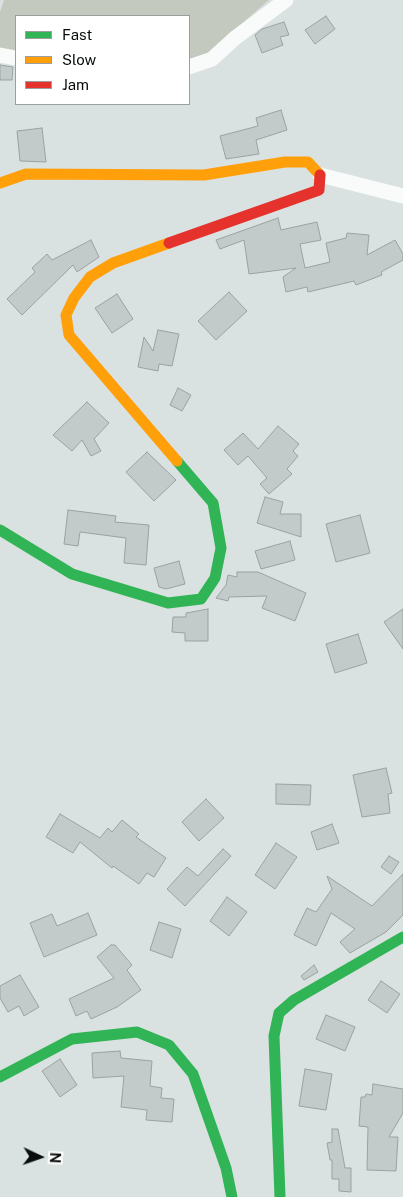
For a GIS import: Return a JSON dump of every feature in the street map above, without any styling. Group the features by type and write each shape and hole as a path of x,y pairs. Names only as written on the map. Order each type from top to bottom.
{"street":[{"path":"190,67 212,60 235,38 286,0"},
{"path":"0,55 15,58"},
{"path":"0,183 26,174 204,175 284,162 308,162 320,175 403,196"},
{"path":"0,530 72,574 168,603 201,598 215,578 221,548 213,503 69,335 66,315 74,298 90,277 113,263 319,190 320,175"},
{"path":"280,1197 274,1036 279,1013 294,1000 403,937"},
{"path":"0,1077 72,1038 137,1032 169,1045 193,1074 226,1168 232,1197"}],"shaded area":[{"path":"4,0 269,0 247,19 218,51 190,59 190,15 15,15 15,54 0,53 0,12"}],"building":[{"path":"326,16 335,29 315,44 305,30"},
{"path":"284,22 289,35 280,37 283,45 262,53 255,35 262,29"},
{"path":"0,65 13,67 12,80 0,80"},
{"path":"281,110 287,130 256,140 259,154 226,159 220,136 258,126 256,118"},
{"path":"42,128 46,162 20,161 17,131"},
{"path":"278,218 281,230 317,222 321,240 300,244 305,268 330,262 326,243 346,238 347,233 369,235 367,255 395,240 403,254 403,260 381,272 382,275 356,285 354,281 308,292 307,287 286,292 283,277 296,268 249,274 244,240 220,249 216,240"},
{"path":"91,240 99,257 77,272 73,265 22,315 7,299 35,272 32,268 47,254 52,260"},
{"path":"229,292 247,311 216,340 198,321"},
{"path":"117,294 133,319 112,333 95,308"},
{"path":"158,330 179,334 172,366 159,364 158,371 138,367 144,337 153,351"},
{"path":"178,388 191,395 182,411 170,405"},
{"path":"87,402 109,423 94,439 101,451 91,456 82,440 72,451 53,435"},
{"path":"278,426 299,444 293,451 298,456 287,469 292,474 269,494 260,484 267,478 248,456 238,465 224,450 243,433 258,449"},
{"path":"147,452 176,480 154,501 126,472"},
{"path":"265,497 283,502 280,514 301,514 301,537 257,523"},
{"path":"68,510 116,516 115,522 149,525 146,565 124,563 126,538 80,532 78,546 64,544"},
{"path":"360,515 370,553 336,562 326,524"},
{"path":"290,541 295,560 261,569 255,551"},
{"path":"179,561 185,584 166,589 159,587 154,568"},
{"path":"237,572 258,572 306,593 295,621 262,608 267,596 229,597 228,601 216,598 226,585 228,575 237,577"},
{"path":"208,609 208,641 185,641 185,633 172,632 173,617 186,617 186,613"},
{"path":"403,609 403,649 384,622"},
{"path":"358,634 367,663 335,673 326,644"},
{"path":"386,768 392,793 388,794 390,813 362,817 353,775"},
{"path":"276,784 311,785 310,805 276,804"},
{"path":"206,799 224,818 199,841 182,822"},
{"path":"60,814 100,838 108,828 112,832 122,820 139,834 136,837 166,858 154,877 147,873 139,884 113,866 112,868 80,842 73,853 46,837"},
{"path":"332,824 339,843 317,850 311,832"},
{"path":"276,843 297,857 275,889 255,875"},
{"path":"223,849 231,856 185,906 167,889 187,867 198,876"},
{"path":"389,856 399,862 391,874 381,867"},
{"path":"403,874 403,915 386,932 350,953 340,942 355,929 331,913 316,946 294,935 307,908 316,912 332,889 327,876 372,906"},
{"path":"227,897 247,912 229,936 210,921"},
{"path":"88,913 97,935 44,957 30,923 52,914 57,926"},
{"path":"159,922 181,929 172,958 150,950"},
{"path":"111,945 115,945 132,965 127,970 141,990 117,1007 91,1019 87,1011 76,1016 69,999 114,978 97,957"},
{"path":"314,965 318,972 304,980 301,976"},
{"path":"20,975 39,1007 24,1016 19,1006 8,1012 0,998 0,986"},
{"path":"381,981 400,994 387,1013 368,1000"},
{"path":"326,1015 355,1027 345,1051 316,1039"},
{"path":"120,1051 121,1058 152,1061 150,1086 162,1088 161,1098 174,1099 172,1122 146,1120 147,1110 121,1107 124,1076 93,1078 92,1053"},
{"path":"60,1059 77,1085 60,1097 42,1071"},
{"path":"305,1069 332,1074 326,1110 299,1106"},
{"path":"373,1084 403,1089 403,1113 389,1137 398,1137 396,1171 367,1170 368,1127 359,1126 361,1097 365,1097 366,1094 372,1095"},
{"path":"332,1129 338,1129 345,1168 351,1168 351,1192 339,1191 339,1179 332,1179 332,1160 330,1160 327,1143 332,1142"}],"traffic: fast":[{"path":"0,530 72,574 168,603 201,599 215,578 221,548 213,503 177,461"},
{"path":"280,1197 274,1036 279,1013 294,1000 403,937"},
{"path":"0,1077 72,1039 137,1032 169,1045 193,1074 226,1168 232,1197"}],"traffic: slow":[{"path":"0,183 26,174 204,175 285,162 308,162 320,175"},
{"path":"169,243 113,263 90,277 74,298 66,315 69,335 177,461"}],"traffic: jam":[{"path":"169,243 319,190 320,175"}]}
